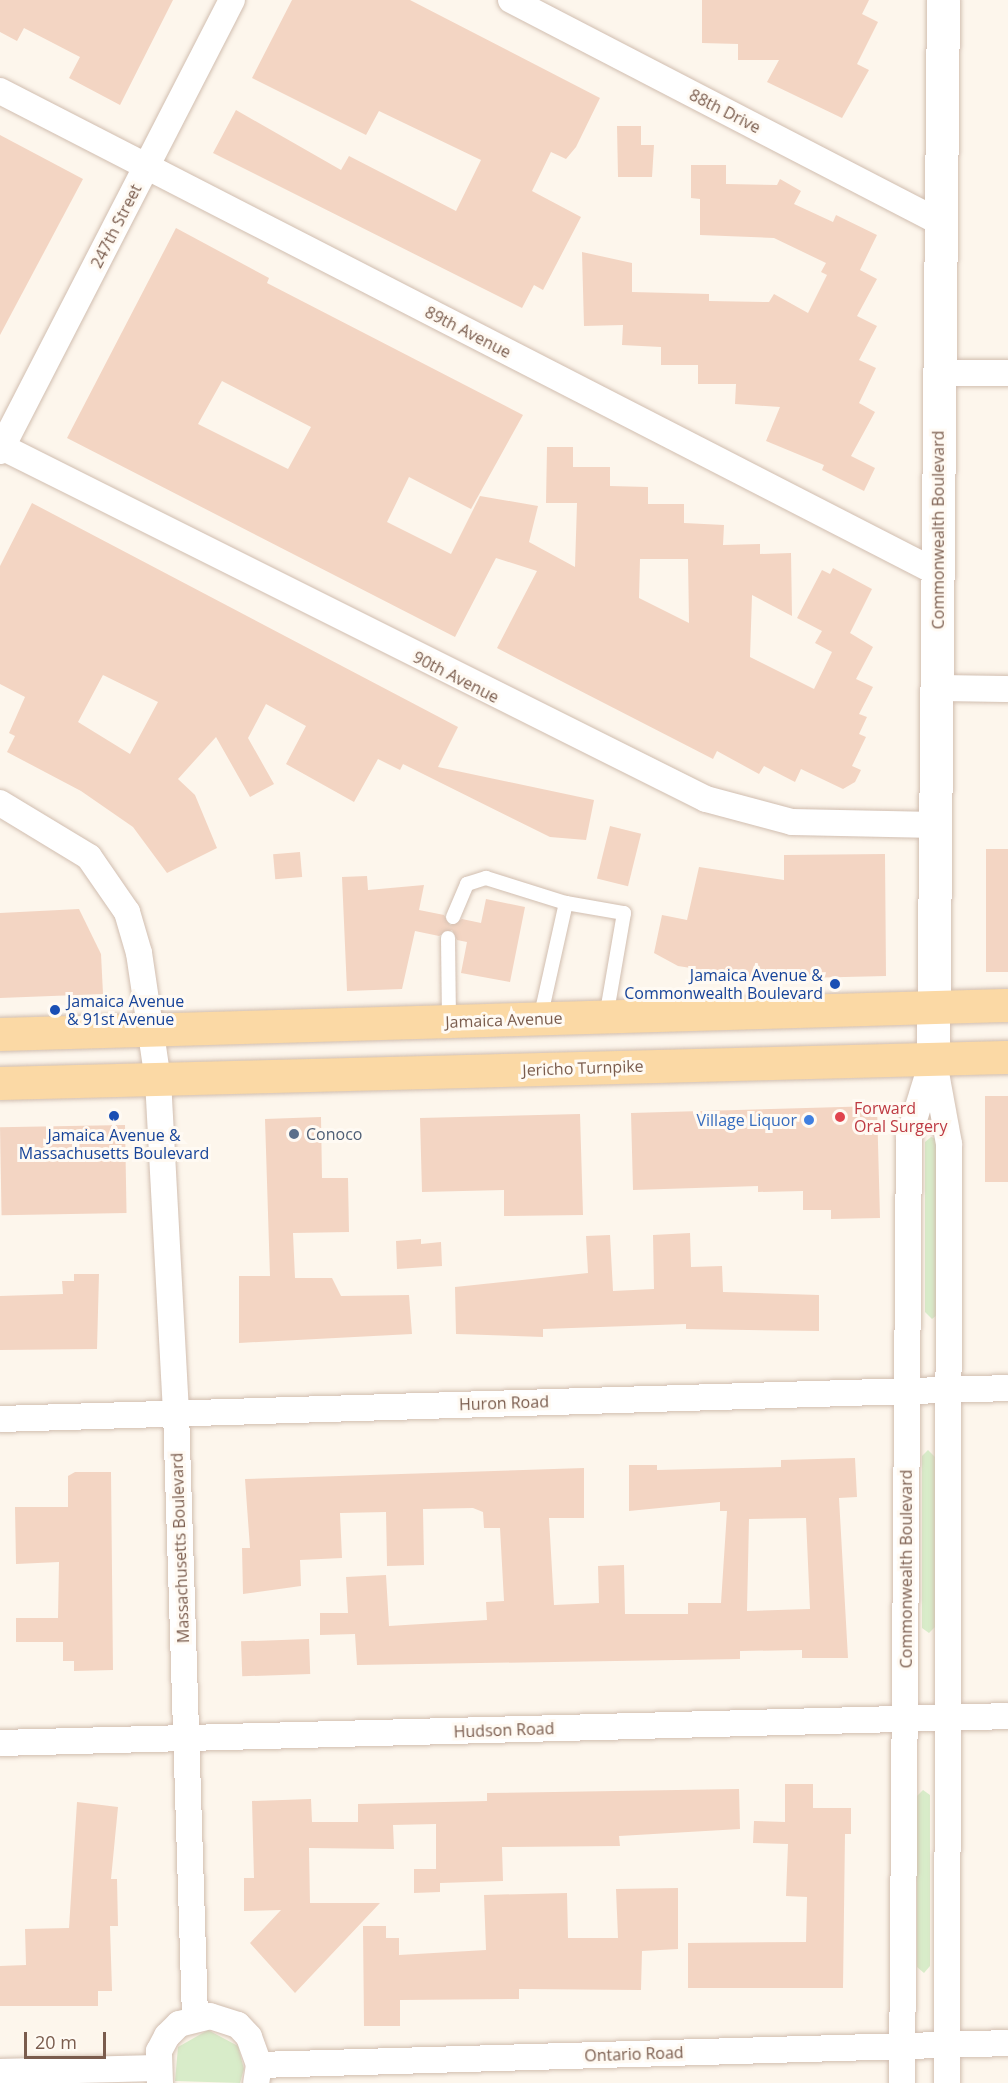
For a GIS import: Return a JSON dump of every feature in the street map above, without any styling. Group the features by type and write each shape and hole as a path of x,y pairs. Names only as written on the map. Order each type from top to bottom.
{"main road":[{"name":"Jamaica Avenue","path":"0,1034 1008,1005"},
{"name":"Jericho Turnpike","path":"158,1080 1008,1057"},
{"path":"0,1083 158,1080"}],"street":[{"name":"247th Street","path":"1,448 232,0"},
{"name":"88th Drive","path":"511,0 940,222"},
{"name":"Commonwealth Boulevard","path":"943,0 933,1059 950,1143 947,2083"},
{"name":"89th Avenue","path":"0,91 936,572"},
{"path":"940,373 1008,373"},
{"name":"90th Avenue","path":"1,448 706,799 792,822 936,825"},
{"path":"938,688 1008,689"},
{"name":"Massachusetts Boulevard","path":"0,803 74,843 116,892 135,931 151,1029 158,1080 176,1412 195,2017"},
{"name":"Commonwealth Boulevard","path":"902,2083 909,1136 933,1059"},
{"name":"Huron Road","path":"0,1419 1008,1388"},
{"name":"Hudson Road","path":"0,1743 1008,1716"},
{"path":"0,2072 158,2075 166,2036 195,2017 238,2025 249,2037 258,2074"},
{"name":"Ontario Road","path":"258,2074 1008,2043"}],"lane":[{"path":"453,917 467,884 486,878 566,903 624,913 606,1017"},
{"path":"540,1019 566,903"},
{"path":"448,938 449,1021"}],"green space":[{"path":"931,1137 937,1139 937,1315 932,1319 925,1312 925,1142"},
{"path":"928,1450 935,1457 935,1627 929,1633 922,1628 922,1456"},
{"path":"923,1790 930,1795 930,1966 924,1973 917,1967 917,1796"},
{"path":"208,2030 238,2046 244,2069 240,2083 175,2081 178,2047"}],"building":[{"path":"0,0 173,0 120,105 69,78 80,57 24,28 17,41 0,32"},
{"path":"292,0 410,0 600,98 576,147 566,159 551,152 532,191 581,217 543,290 534,285 522,308 213,153 236,110 341,170 349,156 456,211 481,160 379,111 366,135 252,78"},
{"path":"702,0 869,0 862,14 878,22 857,64 869,70 842,118 767,82 779,60 738,60 738,44 702,43"},
{"path":"617,126 641,126 641,145 654,145 652,177 618,177"},
{"path":"0,135 83,179 0,335"},
{"path":"691,165 726,165 726,184 777,185 780,179 801,191 794,204 833,222 836,215 877,235 860,270 877,279 857,316 877,326 859,360 876,368 859,403 875,412 851,456 875,468 864,491 822,470 824,465 766,441 780,407 735,404 736,384 698,384 698,365 661,365 661,347 622,345 623,325 584,326 582,252 632,263 632,292 709,294 709,301 769,302 774,294 808,313 827,275 821,272 826,263 774,238 700,235 700,199 691,198"},
{"path":"176,228 269,278 267,283 523,415 471,509 409,477 387,522 451,554 480,496 538,506 529,542 575,567 577,503 546,503 547,447 573,447 573,467 610,467 610,486 648,487 648,504 684,504 684,523 724,525 723,545 760,544 760,554 791,553 792,616 752,595 750,657 814,689 832,652 815,643 822,631 797,618 822,570 830,574 833,568 872,589 850,633 873,647 856,679 873,687 859,714 867,717 859,734 866,737 852,766 861,770 855,782 843,789 801,769 795,782 764,766 759,774 717,751 713,759 497,648 537,571 496,558 455,637 67,438","holes":["222,381 311,427 288,469 198,424","640,559 688,559 689,623 639,598"]},
{"path":"32,503 458,727 438,767 594,800 586,840 550,837 403,764 400,770 378,759 354,802 286,764 306,726 266,704 248,738 274,784 250,797 216,737 178,779 195,795 217,848 167,873 133,827 81,791 7,752 15,736 9,733 25,697 0,684 0,566","holes":["103,675 158,702 130,754 78,722"]},
{"path":"610,826 641,834 628,886 597,878"},
{"path":"986,849 1008,849 1008,972 986,972"},
{"path":"300,852 302,877 275,879 273,854"},
{"path":"885,854 886,976 761,979 678,966 654,953 662,915 687,920 699,867 784,880 784,855"},
{"path":"367,876 368,890 424,885 419,910 444,915 450,925 462,919 481,923 486,899 525,907 510,982 461,973 467,942 457,940 452,930 439,936 415,931 402,989 347,991 342,877"},
{"path":"79,909 101,954 103,994 0,998 0,913"},
{"path":"985,1096 1008,1096 1008,1182 985,1182"},
{"path":"877,1106 880,1218 831,1219 831,1210 803,1210 803,1191 758,1192 758,1186 633,1190 631,1113"},
{"path":"580,1114 583,1215 504,1216 504,1190 422,1192 420,1118"},
{"path":"321,1117 322,1178 348,1178 349,1232 293,1233 295,1278 332,1278 341,1296 409,1295 412,1334 239,1343 239,1276 270,1276 265,1119"},
{"path":"125,1125 127,1213 2,1215 0,1127"},
{"path":"690,1233 691,1267 722,1266 723,1292 819,1295 819,1331 686,1329 686,1324 543,1329 543,1337 456,1334 455,1287 588,1273 586,1236 610,1235 613,1291 654,1289 653,1235"},
{"path":"421,1239 421,1244 441,1242 442,1266 397,1269 396,1241"},
{"path":"74,1274 99,1274 97,1349 0,1350 0,1296 63,1294 62,1281 74,1281"},
{"path":"855,1458 857,1497 839,1498 848,1658 802,1658 802,1650 740,1651 740,1659 357,1665 355,1634 320,1635 320,1613 348,1613 346,1577 386,1575 389,1626 487,1620 486,1602 504,1601 500,1528 484,1528 483,1512 473,1508 423,1509 424,1565 387,1566 386,1512 340,1513 342,1558 300,1560 301,1586 243,1594 242,1548 250,1548 245,1479 584,1468 584,1518 549,1518 554,1605 599,1603 598,1566 624,1565 625,1614 688,1614 688,1603 721,1603 727,1511 720,1511 720,1502 629,1511 629,1465 657,1465 657,1470 781,1467 781,1460","holes":["806,1518 810,1609 747,1611 749,1519"]},
{"path":"75,1472 111,1472 113,1670 74,1671 74,1661 63,1661 63,1642 16,1642 16,1618 58,1618 59,1562 16,1564 15,1507 68,1507 68,1476"},
{"path":"309,1639 310,1674 242,1676 241,1641"},
{"path":"785,1784 813,1784 813,1808 851,1808 851,1834 845,1834 843,1988 688,1988 688,1943 806,1942 807,1897 786,1896 788,1844 753,1843 754,1821 785,1822"},
{"path":"739,1789 740,1829 619,1836 620,1846 502,1847 503,1881 440,1883 440,1892 414,1893 414,1869 436,1869 436,1824 393,1825 394,1849 309,1848 310,1903 380,1903 295,1993 250,1943 281,1910 244,1911 244,1878 254,1878 252,1801 311,1799 312,1822 358,1822 358,1804 487,1801 487,1793"},
{"path":"77,1802 118,1807 111,1879 117,1879 118,1926 110,1926 112,1991 98,1991 98,2006 0,2006 0,1966 26,1965 25,1929 69,1928"},
{"path":"678,1888 678,1949 642,1951 641,1990 519,1989 519,1999 400,2000 400,2026 364,2026 363,1926 386,1926 386,1938 399,1938 399,1955 486,1950 484,1895 567,1893 568,1938 618,1938 616,1889"}],"place":[{"name":"Jamaica Avenue & Commonwealth Boulevard","path":"835,984"},
{"name":"Jamaica Avenue & 91st Avenue","path":"55,1010"},
{"name":"Jamaica Avenue & Massachusetts Boulevard","path":"114,1116"},
{"name":"Forward Oral Surgery","path":"840,1117"},
{"name":"Village Liquor","path":"809,1120"},
{"name":"Conoco","path":"294,1134"}]}
